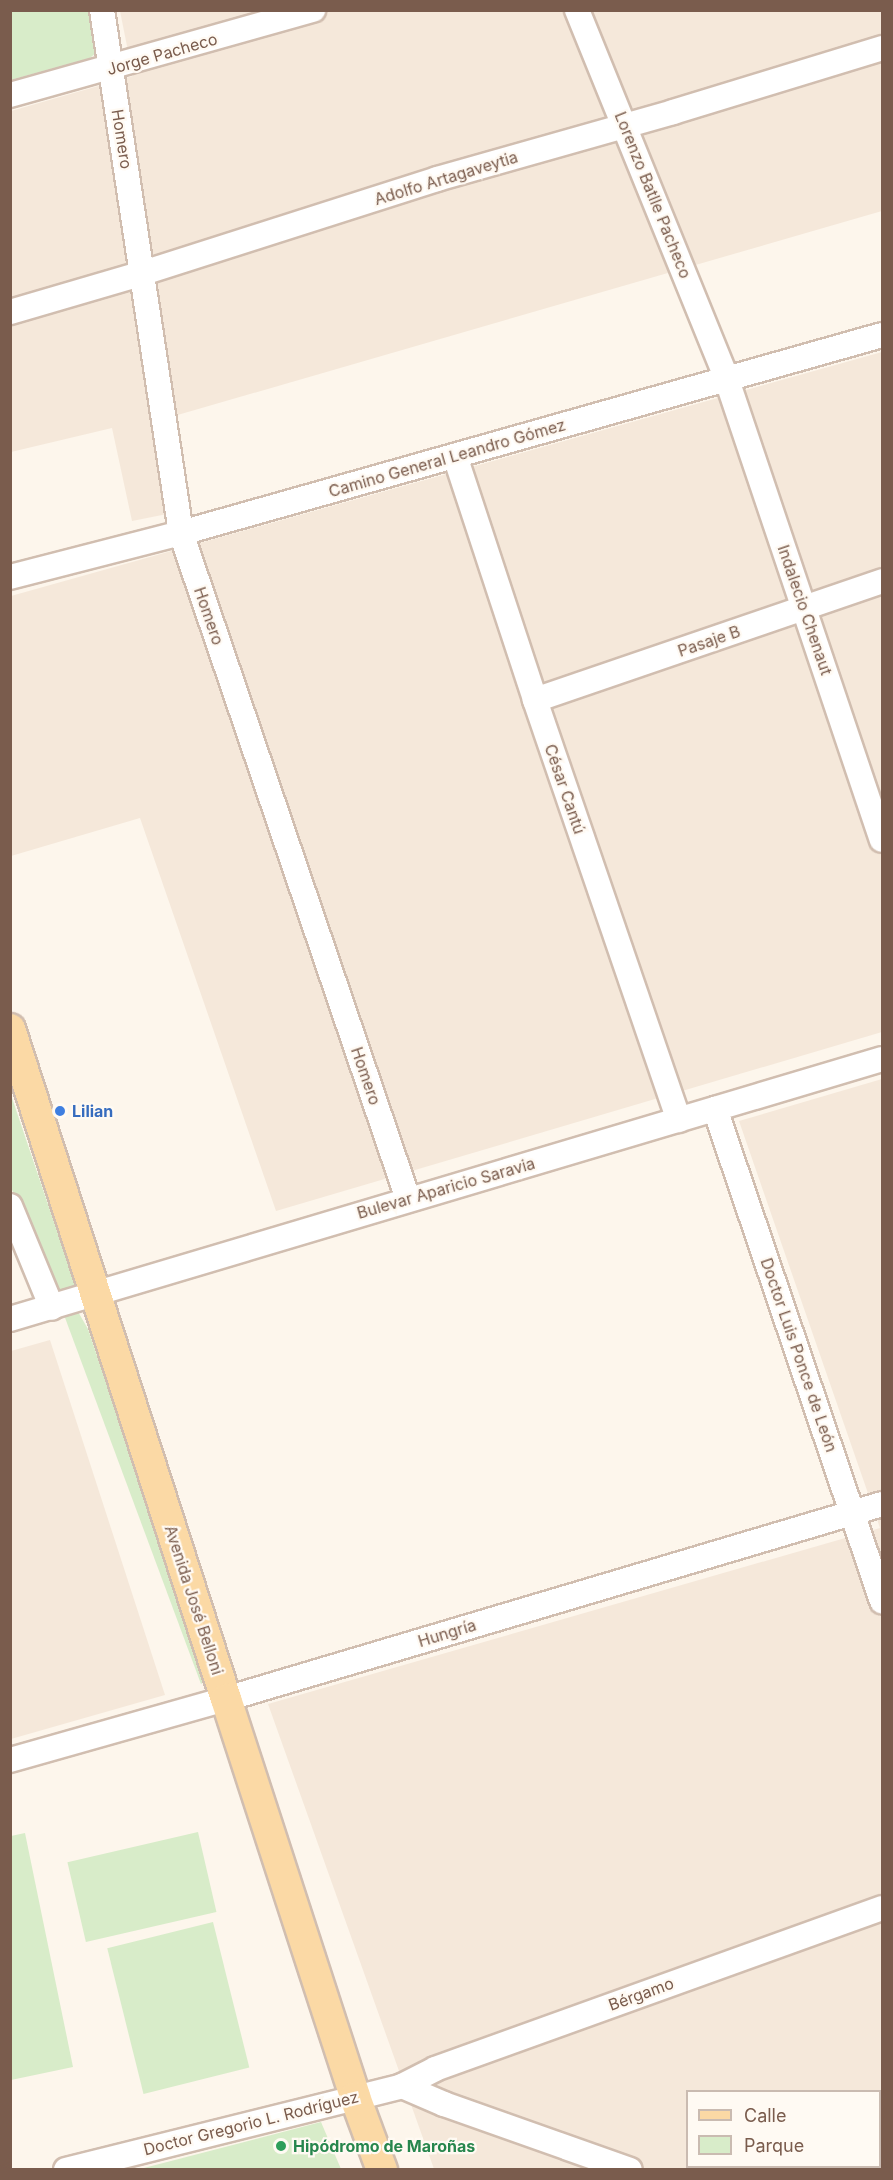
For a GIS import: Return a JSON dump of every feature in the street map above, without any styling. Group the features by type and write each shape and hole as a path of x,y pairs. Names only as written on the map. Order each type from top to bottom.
{"main road":[{"name":"Avenida José Belloni","path":"10,1029 19,1084 95,1294 355,2097 382,2169"}],"street":[{"name":"Homero","path":"102,10 181,533 408,1198"},
{"name":"Jorge Pacheco","path":"10,95 314,10"},
{"name":"Lorenzo Batlle Pacheco","path":"577,10 727,380"},
{"name":"Adolfo Artagaveytia","path":"10,312 143,273 438,179 673,112 882,48"},
{"name":"Camino General Leandro Gómez","path":"10,577 181,533 882,335"},
{"name":"Indalecio Chenaut","path":"727,380 882,840"},
{"name":"César Cantú","path":"455,456 534,700 679,1120"},
{"name":"Pasaje B","path":"534,700 882,581"},
{"name":"Bulevar Aparicio Saravia","path":"10,1319 408,1198 882,1059"},
{"name":"Doctor Luis Ponce de León","path":"715,1109 882,1601"},
{"path":"10,1206 52,1308"},
{"name":"Hungría","path":"10,1760 226,1699 882,1504"},
{"name":"Bérgamo","path":"402,2086 435,2069 882,1908"},
{"path":"402,2086 444,2104 630,2169"},
{"name":"Doctor Gregorio L. Rodríguez","path":"66,2169 402,2086"}],"shaded area":[{"path":"120,11 882,11 882,211 150,423 167,514 132,521 112,428 11,452 11,111 133,76"},
{"path":"882,352 882,1032 276,1211 140,818 11,856 11,596"},
{"path":"882,1079 882,2169 434,2169 268,1704 880,1528 739,1121"},
{"path":"50,1340 165,1695 11,1739 11,1351"}],"green space":[{"path":"11,11 95,11 98,51 90,58 11,80"},
{"path":"11,1095 75,1284 74,1289 59,1294 48,1284 11,1187"},
{"path":"77,1310 88,1329 167,1563 201,1669 204,1682 201,1684 64,1315"},
{"path":"198,1832 216,1912 86,1942 67,1862"},
{"path":"25,1833 73,2067 11,2080 11,1836"},
{"path":"213,1922 249,2068 144,2094 107,1948"},
{"name":"Hipódromo de Maroñas","path":"321,2122 341,2169 140,2169"}],"place":[{"name":"Lilian","path":"60,1111"},
{"name":"Hipódromo de Maroñas","path":"281,2146"}]}
